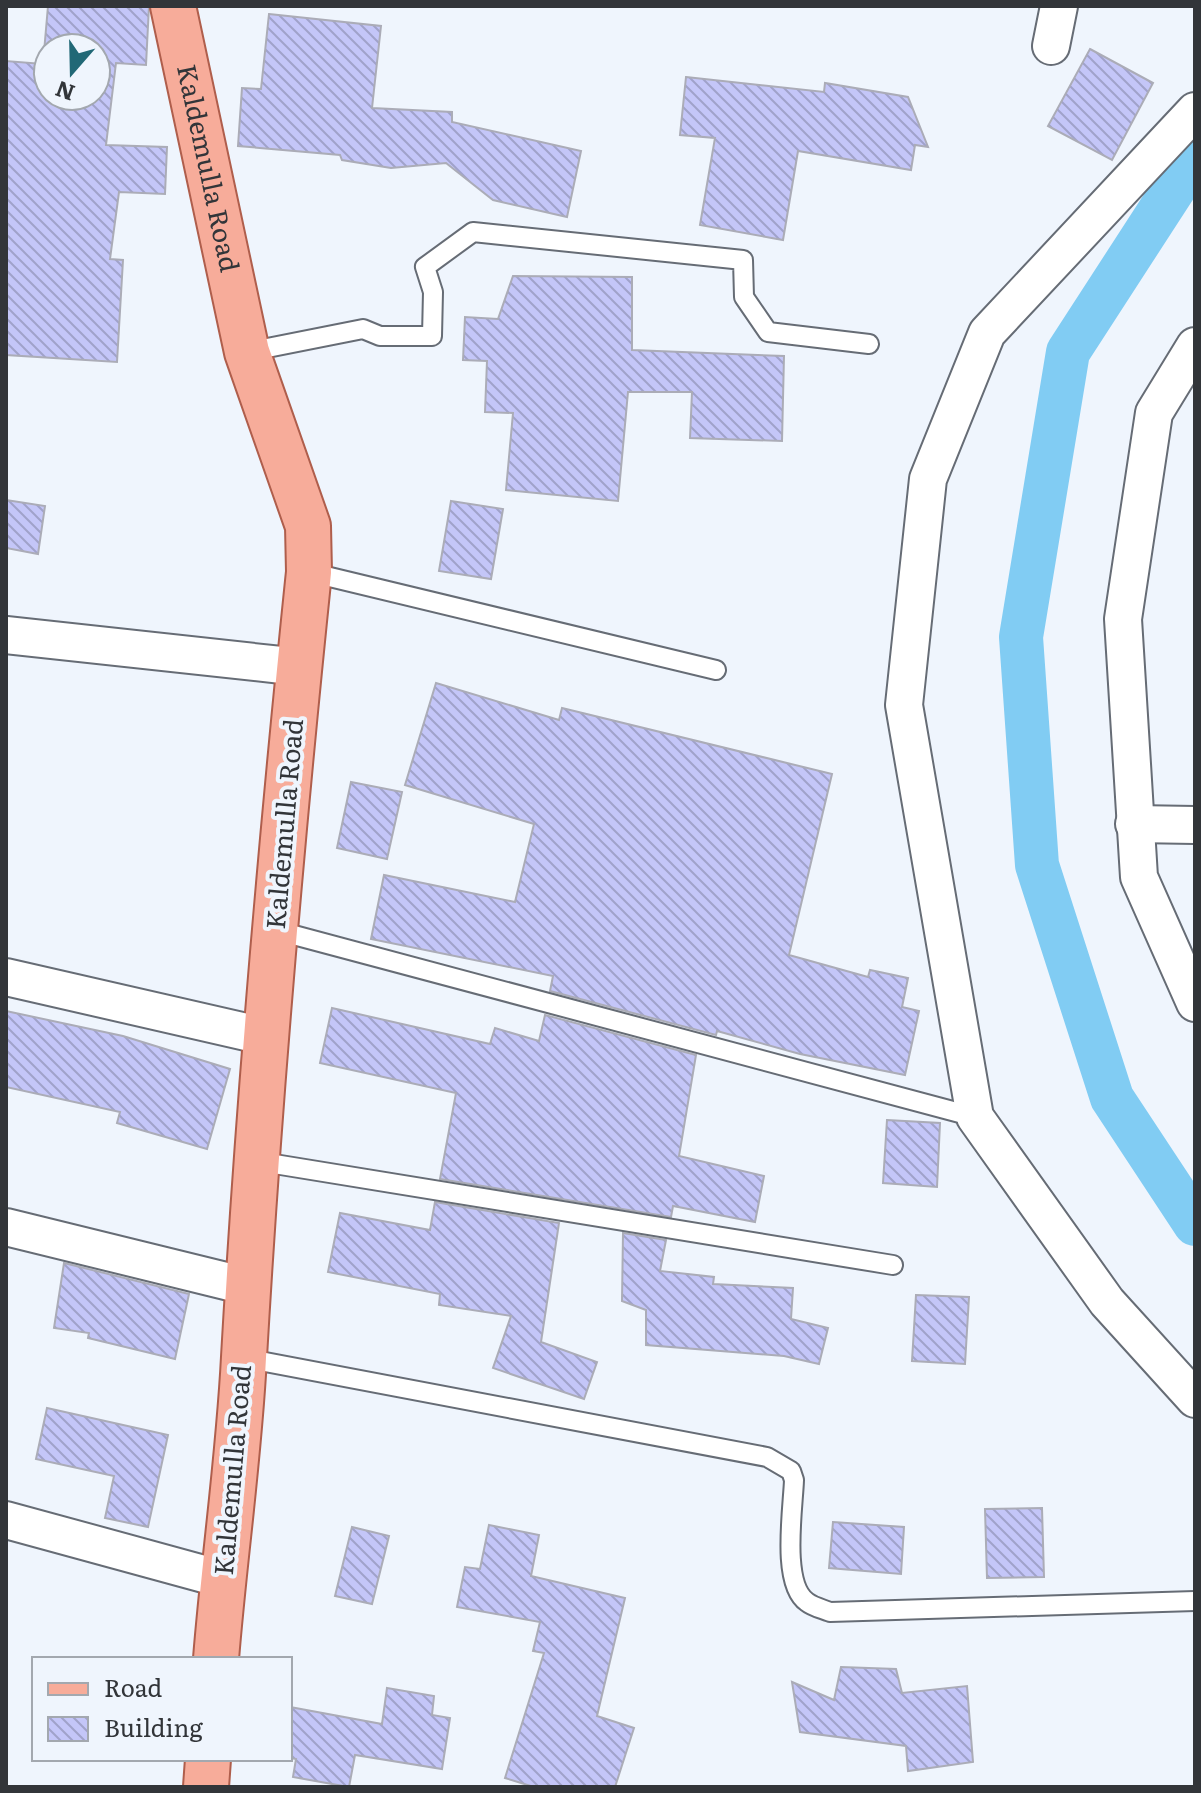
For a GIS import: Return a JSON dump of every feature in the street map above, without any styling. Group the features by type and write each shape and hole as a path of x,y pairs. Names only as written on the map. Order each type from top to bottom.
{"main road":[{"name":"Kaldemulla Road","path":"173,6 247,352 308,526 309,572 264,1036 246,1286 244,1358 216,1657"},
{"path":"206,1787 208,1761"}],"street":[{"path":"1051,46 1059,6"},
{"path":"1195,111 987,333 928,479 904,705 975,1117 1107,1302 1195,1399"},
{"path":"1195,346 1154,413 1123,619 1139,877 1195,1003"},
{"path":"6,635 300,667"},
{"path":"1134,824 1195,825"},
{"path":"6,977 264,1036"},
{"path":"6,1227 29,1230 246,1286"},
{"path":"6,1520 222,1579"}],"lane":[{"path":"247,352 363,329 380,336 432,336 433,292 425,267 473,232 743,260 744,297 768,332 869,344"},
{"path":"309,572 716,670"},
{"path":"275,930 975,1117"},
{"path":"256,1161 893,1265"},
{"path":"244,1358 767,1457 791,1471 794,1480 790,1568 795,1586 805,1602 830,1612 1195,1601"}],"building":[{"path":"48,6 149,6 146,65 116,63 112,96 112,32 46,32"},
{"path":"269,14 381,26 372,108 452,112 452,122 581,151 567,217 493,200 446,163 391,168 342,160 340,155 238,146 242,88 261,89"},
{"path":"1090,49 1153,83 1112,160 1048,126"},
{"path":"6,61 32,63 32,112 110,112 106,145 167,147 165,194 119,192 110,259 123,260 117,362 6,355"},
{"path":"686,77 824,92 825,83 908,97 928,147 915,145 911,170 798,151 783,240 700,225 715,138 680,135"},
{"path":"513,276 632,277 632,350 784,356 782,441 690,438 692,392 628,392 618,501 506,490 513,413 485,412 487,361 463,360 465,317 498,319"},
{"path":"6,500 45,506 38,554 6,548"},
{"path":"451,501 503,509 491,579 439,571"},
{"path":"436,683 559,720 562,708 832,774 789,955 868,977 870,970 908,978 902,1007 919,1011 905,1075 800,1054 717,1031 716,1035 550,991 553,976 371,939 384,875 515,902 534,824 405,785"},
{"path":"351,782 402,792 387,859 337,848"},
{"path":"332,1008 490,1044 495,1028 539,1041 545,1015 696,1055 679,1156 764,1176 755,1222 673,1206 671,1217 440,1179 456,1093 320,1063"},
{"path":"6,1011 123,1036 230,1069 207,1149 117,1123 120,1112 6,1087"},
{"path":"887,1120 940,1123 937,1187 883,1183"},
{"path":"435,1202 559,1223 541,1342 597,1362 584,1399 493,1368 511,1316 439,1305 440,1294 328,1272 340,1213 430,1230"},
{"path":"623,1233 666,1240 660,1271 714,1277 713,1284 793,1288 791,1319 828,1328 819,1364 784,1356 646,1345 646,1310 622,1301"},
{"path":"64,1263 189,1294 175,1359 88,1338 89,1333 54,1328"},
{"path":"916,1295 969,1297 965,1364 912,1361"},
{"path":"47,1408 168,1435 148,1527 105,1518 114,1476 36,1459"},
{"path":"1042,1508 1044,1577 987,1578 985,1509"},
{"path":"833,1522 904,1527 901,1574 829,1568"},
{"path":"489,1525 539,1535 531,1576 625,1598 597,1716 634,1728 615,1787 534,1787 505,1778 544,1653 533,1651 540,1622 457,1607 465,1567 480,1569"},
{"path":"352,1527 389,1536 372,1604 335,1596"},
{"path":"841,1667 896,1669 902,1693 967,1686 973,1762 908,1771 906,1746 800,1732 792,1682 834,1700"},
{"path":"387,1688 434,1696 432,1715 450,1718 442,1769 355,1755 349,1787 293,1777 296,1759 292,1758 292,1707 382,1724"}],"waterway":[{"path":"1195,156 1068,352 1021,637 1037,865 1112,1098 1195,1224"}]}
